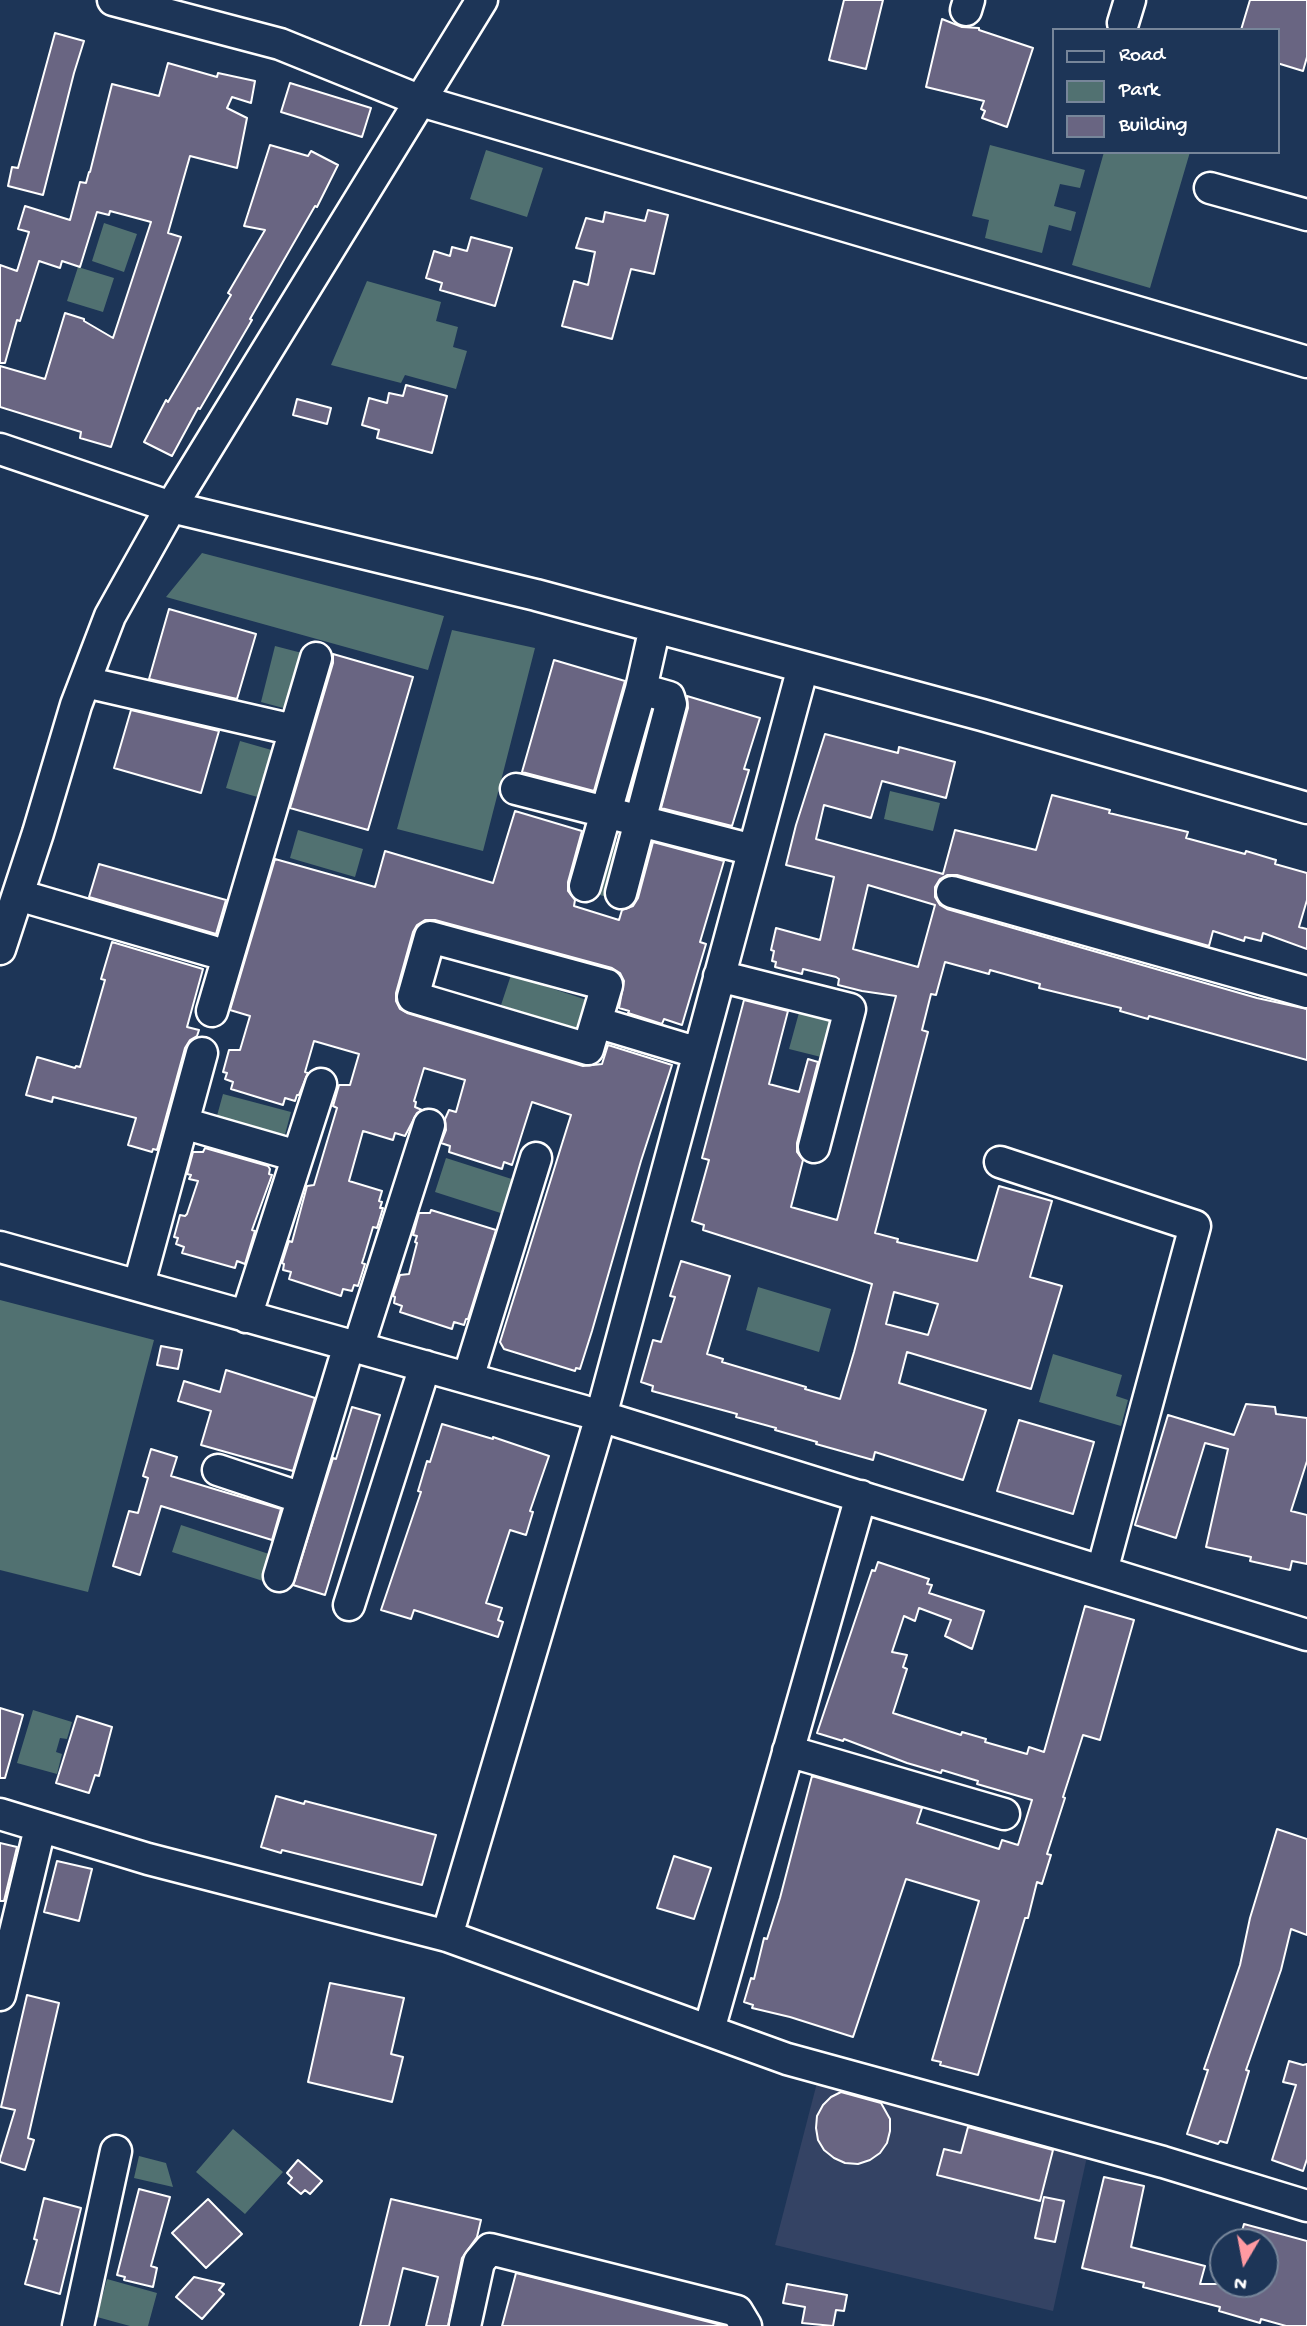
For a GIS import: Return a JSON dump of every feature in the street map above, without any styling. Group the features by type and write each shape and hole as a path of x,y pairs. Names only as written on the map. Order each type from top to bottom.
{"street":[{"path":"113,0 281,44 421,101 1307,362"},
{"path":"0,949 13,887 110,616 171,507 412,110 421,101 482,0"},
{"path":"1210,188 1307,215"},
{"path":"0,449 171,507 311,539 655,627 1307,808"},
{"path":"584,886 641,689 655,627"},
{"path":"212,1011 316,658"},
{"path":"447,1936 601,1416 803,667"},
{"path":"85,682 294,730"},
{"path":"621,893 671,704 669,697 641,689"},
{"path":"516,789 753,850"},
{"path":"13,887 211,951"},
{"path":"952,892 1307,992"},
{"path":"430,937 607,985 596,1023 588,1048 413,997 430,937"},
{"path":"719,976 850,1009 814,1147"},
{"path":"596,1023 699,1053"},
{"path":"139,1284 202,1053"},
{"path":"246,1317 321,1084"},
{"path":"183,1123 297,1156"},
{"path":"279,1576 302,1498 429,1125"},
{"path":"468,1378 536,1158"},
{"path":"1000,1162 1195,1226 1102,1571"},
{"path":"0,1247 601,1416 1307,1635"},
{"path":"349,1605 425,1366"},
{"path":"218,1470 302,1498"},
{"path":"709,2030 861,1496"},
{"path":"788,1751 1004,1814"},
{"path":"0,1814 148,1859 447,1936 788,2059 1163,2162 1307,2206"},
{"path":"0,1995 40,1828"},
{"path":"78,2326 116,2151"},
{"path":"465,2326 479,2262 490,2249 737,2311 746,2326"}],"shaded area":[{"path":"819,2075 1088,2152 1053,2311 775,2245"}],"green space":[{"path":"990,145 1085,170 1080,188 1060,184 1054,206 1076,212 1071,231 1049,225 1042,253 985,238 989,220 972,216"},
{"path":"486,150 543,168 527,217 470,199"},
{"path":"1103,154 1189,154 1150,288 1072,265"},
{"path":"104,223 137,234 124,272 92,261"},
{"path":"78,267 114,278 103,312 67,301"},
{"path":"367,281 441,302 436,321 458,327 453,347 467,351 456,389 405,375 401,383 331,365"},
{"path":"202,553 444,616 428,670 166,597"},
{"path":"452,630 535,648 483,851 397,829"},
{"path":"275,646 302,653 287,709 261,702"},
{"path":"647,701 667,706 642,798 622,792"},
{"path":"240,741 275,751 261,798 226,788"},
{"path":"890,791 940,803 933,831 884,819"},
{"path":"298,830 363,849 355,877 290,858"},
{"path":"608,840 632,847 615,900 591,892"},
{"path":"511,975 590,1001 580,1031 501,1005"},
{"path":"800,1009 843,1020 833,1060 789,1049"},
{"path":"223,1094 291,1112 283,1142 215,1123"},
{"path":"446,1158 521,1182 510,1216 435,1192"},
{"path":"758,1287 831,1309 819,1352 746,1330"},
{"path":"0,1300 154,1340 88,1592 0,1570"},
{"path":"1053,1354 1122,1375 1116,1396 1128,1400 1121,1426 1039,1402"},
{"path":"181,1525 272,1555 263,1581 172,1552"},
{"path":"33,1710 72,1722 67,1739 60,1738 56,1752 62,1754 57,1774 17,1763"},
{"path":"233,2129 283,2172 245,2214 196,2172"},
{"path":"139,2156 166,2163 173,2187 134,2178"},
{"path":"107,2279 157,2293 148,2326 130,2326 97,2317"}],"building":[{"path":"844,0 883,0 866,69 829,60"},
{"path":"1250,0 1307,0 1307,57 1303,71 1279,64 1279,28 1242,28"},
{"path":"942,19 962,27 979,28 1033,48 1007,127 982,118 985,111 981,109 984,101 926,87"},
{"path":"55,33 84,41 43,195 8,186 12,167 18,168"},
{"path":"168,63 217,77 218,73 255,81 251,103 232,97 227,108 247,118 237,168 190,156 168,233 181,237 111,447 80,438 81,432 0,407 0,366 45,379 65,313 84,319 113,338 151,222 110,211 109,215 97,212 80,267 62,261 60,268 39,261 20,321 17,320 5,363 0,363 0,265 17,271 29,232 18,229 25,206 70,220 80,182 86,183 90,172 112,84 159,96"},
{"path":"290,83 371,108 362,137 281,112"},
{"path":"270,145 308,156 311,151 338,165 317,207 315,206 172,456 144,442 166,400 168,402 231,295 228,293 265,230 244,226"},
{"path":"648,210 668,215 654,274 631,269 612,339 562,326 574,281 588,285 595,252 576,248 586,218 603,222 605,212 645,221"},
{"path":"471,237 512,248 495,306 440,290 442,283 426,278 434,251 450,256 452,247 467,251"},
{"path":"406,385 447,396 432,453 377,438 379,430 362,425 369,398 387,403 389,393 403,396"},
{"path":"297,399 331,408 327,424 293,415"},
{"path":"169,609 256,634 237,699 149,679"},
{"path":"333,654 413,677 368,830 290,808 333,663"},
{"path":"554,660 625,681 594,791 522,772"},
{"path":"687,696 760,718 744,769 749,770 732,826 661,808 688,708"},
{"path":"131,710 219,731 201,793 114,768"},
{"path":"825,734 898,753 899,747 955,762 946,798 882,781 871,818 824,805 816,839 943,874 955,830 1036,850 1052,795 1110,810 1109,813 1188,832 1186,838 1245,854 1246,851 1276,860 1275,864 1307,873 1307,900 1299,927 1307,929 1307,949 1263,933 1261,941 1245,937 1244,941 1213,931 1209,946 957,875 947,875 940,879 935,887 935,897 940,905 947,909 1257,998 1307,1009 1307,1060 1149,1016 1148,1019 1120,1011 1121,1008 1039,988 1040,984 990,970 989,974 945,962 936,995 931,994 922,1030 928,1032 875,1233 898,1239 897,1242 977,1261 999,1186 1052,1201 1030,1277 1062,1286 1031,1389 907,1352 899,1383 986,1410 963,1480 875,1452 873,1460 816,1444 817,1442 775,1430 776,1428 736,1417 737,1414 652,1391 653,1386 641,1382 653,1340 661,1342 675,1297 670,1296 681,1261 730,1276 707,1354 723,1359 722,1362 840,1399 854,1352 872,1284 703,1230 704,1225 692,1221 709,1160 702,1158 744,1000 788,1011 769,1084 799,1092 808,1059 818,1062 797,1143 797,1152 803,1160 791,1207 837,1220 896,996 838,985 839,979 836,977 803,969 802,974 775,967 776,962 772,961 774,951 771,950 776,928 820,940 834,877 786,865","holes":["868,885 935,905 918,967 853,949","894,1292 938,1304 928,1335 886,1324"]},
{"path":"515,811 582,831 568,882 568,891 575,900 574,906 619,920 622,910 633,906 638,898 653,842 724,861 700,942 706,944 682,1025 664,1019 662,1024 619,1008 624,981 620,973 612,968 435,920 425,920 417,925 413,932 396,993 400,1009 407,1013 583,1066 602,1064 608,1045 672,1065 580,1369 576,1368 575,1371 504,1349 500,1342 571,1115 532,1102 512,1165 504,1162 502,1169 449,1152 450,1146 441,1143 446,1130 445,1119 449,1110 456,1112 465,1080 424,1068 414,1101 415,1107 422,1110 417,1113 405,1136 395,1133 393,1140 363,1131 349,1181 382,1191 379,1201 382,1202 380,1208 383,1208 377,1228 373,1227 358,1286 354,1285 352,1291 343,1289 341,1296 289,1279 291,1272 283,1270 282,1263 289,1241 292,1242 307,1186 314,1185 337,1108 333,1106 339,1085 350,1085 359,1054 314,1041 305,1072 308,1073 299,1095 295,1101 285,1098 283,1105 231,1089 233,1082 225,1079 227,1073 223,1072 229,1050 240,1050 250,1016 230,1010 275,859 375,887 385,851 493,883"},
{"path":"99,864 226,900 216,934 89,897"},
{"path":"112,942 203,969 187,1027 199,1030 197,1036 190,1040 185,1048 157,1150 153,1149 152,1152 128,1145 136,1118 53,1097 52,1102 26,1095 37,1057 75,1068 80,1067 105,980 101,979"},
{"path":"205,1148 268,1166 269,1174 272,1175 252,1230 255,1231 245,1264 237,1261 235,1268 182,1253 184,1247 176,1244 178,1238 174,1237 180,1215 187,1214 198,1181 189,1179 191,1175 187,1174 193,1152 203,1152"},
{"path":"431,1210 496,1230 468,1319 464,1325 454,1322 452,1329 400,1312 402,1306 394,1303 393,1296 400,1275 409,1274 417,1243 417,1236 413,1235 419,1213 430,1213"},
{"path":"161,1346 182,1350 178,1369 157,1365"},
{"path":"226,1370 315,1398 293,1471 201,1445 211,1411 178,1401 184,1381 220,1392"},
{"path":"1246,1404 1275,1407 1276,1414 1307,1418 1307,1461 1291,1511 1307,1515 1307,1564 1292,1561 1290,1570 1250,1561 1251,1557 1206,1547 1228,1449 1205,1443 1176,1538 1135,1525 1168,1415 1234,1435"},
{"path":"352,1407 380,1415 325,1595 293,1585"},
{"path":"1019,1420 1094,1442 1073,1514 997,1491"},
{"path":"442,1424 493,1437 549,1456 530,1511 533,1512 526,1535 510,1530 486,1603 502,1608 498,1620 503,1622 498,1637 414,1610 411,1619 381,1610 421,1492 418,1491 427,1461 430,1462"},
{"path":"151,1449 177,1457 171,1476 281,1509 272,1540 161,1506 140,1575 113,1566 129,1511 138,1513 148,1478 143,1476"},
{"path":"878,1562 929,1579 927,1584 932,1585 929,1593 984,1611 972,1649 945,1636 951,1620 919,1608 915,1621 904,1616 892,1652 907,1655 903,1667 907,1669 893,1713 961,1735 962,1732 986,1739 985,1742 1027,1754 1029,1747 1044,1752 1085,1606 1134,1620 1100,1740 1083,1735 1047,1854 1051,1855 1042,1884 1037,1882 1028,1918 1025,1918 978,2075 940,2065 941,2062 932,2060 979,1901 906,1879 853,2037 752,2008 753,2005 744,2002 780,1898 812,1776 922,1808 917,1823 999,1849 1002,1840 1018,1845 1032,1800 977,1784 978,1781 942,1770 941,1773 907,1763 844,1739 843,1741 817,1733 872,1570 875,1571"},
{"path":"0,1708 23,1715 5,1778 0,1778"},
{"path":"77,1716 112,1727 99,1776 95,1775 89,1793 56,1783"},
{"path":"276,1796 436,1835 422,1885 261,1847"},
{"path":"1277,1829 1307,1839 1307,1935 1291,1929 1281,1970 1246,2070 1249,2071 1227,2143 1220,2141 1218,2144 1187,2134 1208,2070 1204,2069 1240,1965 1250,1918"},
{"path":"0,1843 17,1847 4,1901 0,1901"},
{"path":"674,1856 711,1868 694,1919 657,1908"},
{"path":"57,1861 92,1869 79,1921 44,1912"},
{"path":"330,1983 404,1998 391,2054 403,2057 392,2102 308,2082"},
{"path":"27,1995 59,2003 28,2138 34,2140 25,2170 0,2162 0,2159 15,2110 1,2107"},
{"path":"1289,2061 1307,2064 1307,2159 1303,2171 1272,2160 1296,2085 1283,2082"},
{"path":"841,2092 881,2103 890,2119 887,2143 880,2153 858,2164 845,2163 834,2158 824,2150 818,2140 817,2116 831,2097"},
{"path":"968,2127 1053,2150 1040,2201 937,2175 944,2149 961,2153"},
{"path":"298,2160 322,2181 310,2194 305,2190 301,2194 288,2183 292,2178 287,2173"},
{"path":"1104,2177 1144,2186 1131,2247 1205,2266 1200,2284 1209,2284 1209,2298 1279,2298 1279,2233 1307,2241 1307,2326 1286,2326 1261,2319 1260,2323 1219,2311 1220,2307 1143,2287 1144,2283 1082,2268"},
{"path":"139,2189 170,2197 151,2266 157,2268 153,2287 124,2280 125,2277 117,2275"},
{"path":"1044,2197 1064,2201 1055,2242 1035,2238"},
{"path":"44,2198 81,2208 60,2294 25,2284 37,2240 34,2239"},
{"path":"208,2199 242,2234 206,2268 172,2233"},
{"path":"391,2199 481,2220 477,2237 462,2258 448,2326 426,2326 438,2277 403,2268 389,2326 360,2326"},
{"path":"1244,2224 1259,2228 1243,2228"},
{"path":"516,2273 725,2326 502,2326"},
{"path":"194,2277 224,2284 219,2290 224,2294 202,2319 176,2297"},
{"path":"787,2284 847,2295 844,2311 836,2310 833,2326 802,2323 805,2307 783,2303"}]}
